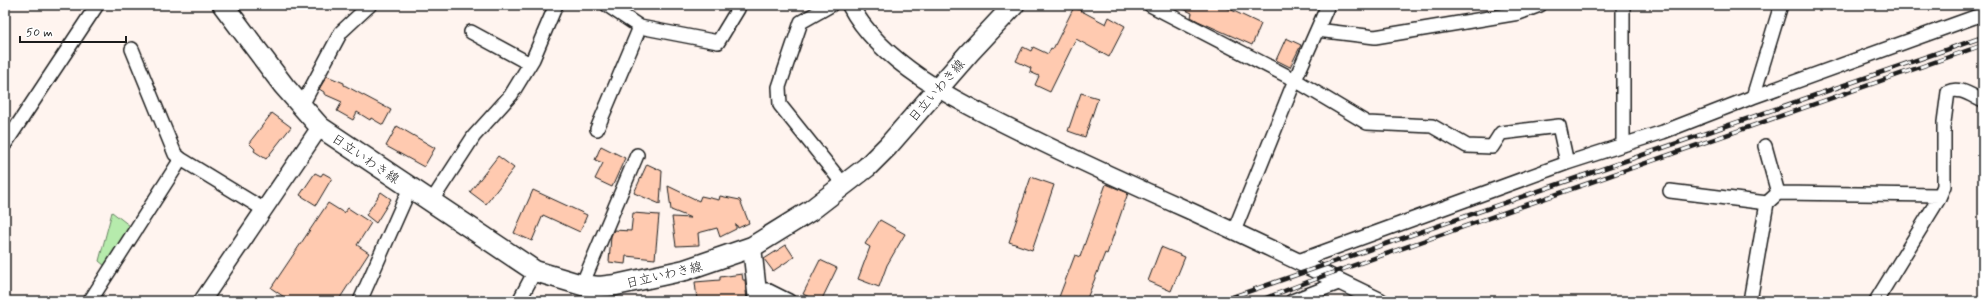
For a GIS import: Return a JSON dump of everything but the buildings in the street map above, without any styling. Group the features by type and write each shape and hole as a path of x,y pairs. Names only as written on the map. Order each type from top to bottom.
{"main road":[{"name":"日立いわき線","path":"223,5 301,107 320,127 534,271 582,285 599,287 651,278 716,261 752,247 810,211 844,185 888,146 1014,5"},
{"path":"752,247 758,296"}],"street":[{"path":"5,144 97,5"},
{"path":"301,107 341,32 370,5"},
{"path":"431,202 474,136 511,95 530,64 556,5"},
{"path":"607,5 640,27 718,42 739,5"},
{"path":"831,5 801,22 779,87 780,105 844,185"},
{"path":"850,5 864,25 889,53 938,89 978,111 1069,156 1234,231 1380,301"},
{"path":"1150,5 1295,80 1367,123 1432,126 1467,146 1492,148 1501,133 1559,126 1567,163"},
{"path":"1234,231 1295,80 1328,5"},
{"path":"1317,30 1375,37 1519,13 1540,5"},
{"path":"1623,5 1623,145"},
{"path":"1753,97 1781,5"},
{"path":"1298,261 1567,163 1663,132 1753,97 1983,14"},
{"path":"597,129 640,27"},
{"path":"471,32 530,64"},
{"path":"132,49 175,154 263,209"},
{"path":"1876,301 1944,186 1944,122 1948,92 1953,90 1965,92 1983,101"},
{"path":"202,301 320,127"},
{"path":"1765,146 1778,193"},
{"path":"582,285 637,155"},
{"path":"90,301 181,159"},
{"path":"360,301 410,188"},
{"path":"1670,191 1767,203"},
{"path":"1750,301 1767,203 1778,193 1940,195"},
{"path":"519,301 534,271"},
{"path":"1292,301 1341,282"},
{"path":"758,296 767,290 789,301"}],"green space":[{"path":"112,212 130,226 105,266 99,261"}],"railway":[{"path":"1221,301 1983,37"},
{"path":"1258,301 1326,275 1983,45"}]}
